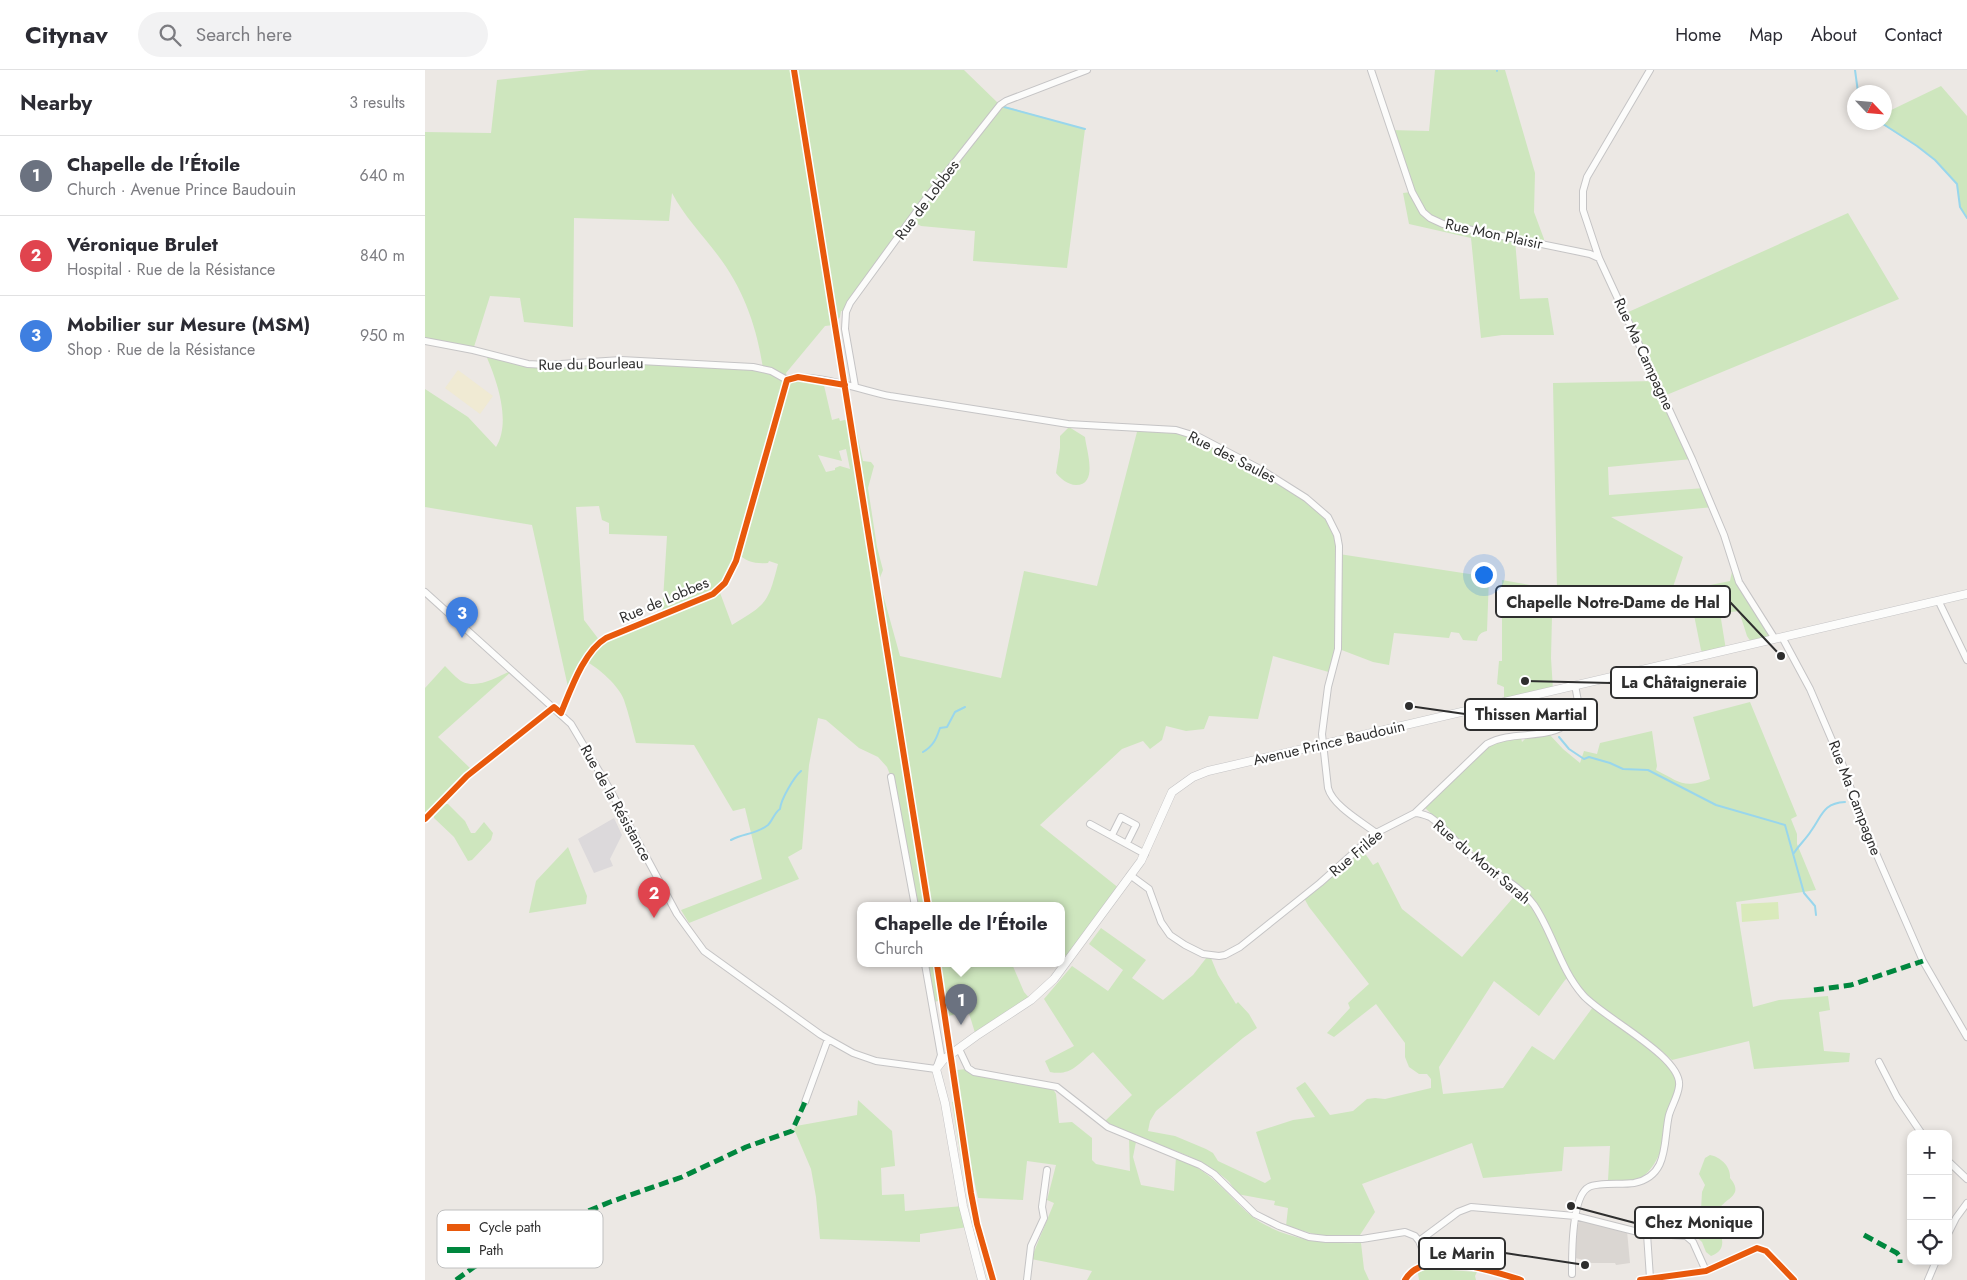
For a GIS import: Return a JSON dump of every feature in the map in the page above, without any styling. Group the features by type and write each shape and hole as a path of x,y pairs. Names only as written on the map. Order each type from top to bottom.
{"street":[{"name":"Rue de Lobbes","path":"855,386 845,329 846,312 854,297 915,214 1000,105 1087,70"},
{"name":"Rue Mon Plaisir","path":"1371,70 1412,192 1417,204 1430,218 1454,228 1590,254 1599,258"},
{"name":"Rue Ma Campagne","path":"1650,70 1592,168 1584,186 1583,210 1599,258 1699,474 1724,535 1739,582 1779,638 1810,689 1843,766 1862,821 1923,961 1967,1038"},
{"name":"Rue du Bourleau","path":"425,341 528,364 621,360 753,367 771,371 787,380"},
{"name":"Rue des Saules","path":"787,380 798,377 855,386 867,392 1068,424 1176,430 1199,437 1260,469 1306,498 1328,517 1337,535 1339,546 1338,649 1328,687 1322,734 1330,795 1376,833"},
{"name":"Rue de Lobbes","path":"561,713 585,661 596,644 605,638 713,594 725,583 736,560 787,380"},
{"name":"Rue de la Résistance","path":"425,592 561,713 578,734 677,914 704,951 828,1039 867,1058 936,1069"},
{"name":"Avenue Prince Baudouin","path":"1065,965 1145,854 1169,797 1180,784 1208,771 1967,594"},
{"path":"1939,602 1967,660"},
{"name":"Rue Frilée","path":"1130,875 1149,889 1161,922 1170,935 1203,954 1219,956 1240,947 1320,883 1376,833 1415,813 1487,744 1497,738 1507,736 1557,730 1570,721 1580,712 1581,708 1575,685"},
{"path":"425,819 467,776 554,707"},
{"path":"891,777 914,902"},
{"name":"Rue du Mont Sarah","path":"1415,813 1424,815 1434,821 1472,857 1527,897 1539,914 1566,970 1584,996 1618,1024 1658,1052 1671,1064 1677,1074 1679,1085 1669,1117 1663,1156 1659,1166 1645,1178 1635,1182 1588,1187 1584,1192 1575,1216"},
{"path":"1112,835 1121,817 1135,825 1127,843"},
{"path":"1090,824 1145,854"},
{"path":"926,967 941,1055 936,1069 945,1103 963,1206 982,1280"},
{"name":"Avenue Prince Baudouin","path":"936,1069 943,1060 1031,1000 1046,987 1063,967"},
{"path":"805,1102 828,1039"},
{"path":"959,1049 968,1068 974,1072 1057,1087 1108,1126 1200,1165 1214,1174 1255,1214 1279,1226 1318,1238 1362,1239 1405,1232 1415,1236 1419,1241 1428,1264"},
{"path":"1879,1062 1897,1097 1919,1130"},
{"path":"1952,1165 1967,1179"},
{"path":"1027,1280 1031,1246 1044,1218 1043,1207 1047,1170"},
{"path":"1952,1227 1966,1204"},
{"path":"1419,1241 1458,1212 1471,1207 1575,1216 1647,1234 1681,1234 1689,1238 1706,1271"},
{"path":"1572,1274 1575,1216"},
{"path":"1647,1234 1650,1278"},
{"path":"1640,1280 1706,1271 1757,1248 1766,1251 1794,1280"},
{"path":"1405,1280 1415,1268 1428,1264 1479,1268 1521,1280"},
{"path":"1927,1280 1934,1265"}],"shaded area":[{"path":"614,818 622,835 610,859 613,866 594,873 578,839"},
{"path":"1583,1220 1627,1231 1630,1263 1616,1265 1615,1263 1589,1263 1588,1261 1575,1258 1577,1224"}],"green space":[{"path":"589,70 964,70 1000,105 1085,129 1067,268 973,261 975,231 921,226 910,220 846,312 841,311 840,317 834,325 825,326 786,373 788,380 823,381 832,420 839,418 840,421 849,419 855,425 863,461 871,462 874,466 868,488 877,547 883,570 879,580 900,656 1001,678 1024,571 1097,586 1138,428 1176,430 1199,437 1306,498 1334,526 1339,554 1489,577 1487,631 1480,634 1477,641 1463,640 1459,633 1451,632 1449,638 1394,633 1389,665 1373,662 1339,649 1332,673 1273,656 1258,719 1209,716 1204,729 1186,731 1166,726 1162,740 1150,749 1143,741 1122,749 1040,825 1120,889 1069,959 1065,955 1065,902 914,902 891,777 887,767 878,757 859,748 826,720 818,718 809,765 802,849 788,857 799,879 689,923 681,910 762,879 745,808 733,811 694,745 636,743 624,700 613,683 596,668 585,661 571,690 568,687 532,525 425,507 425,389 468,417 496,447 501,437 503,425 501,400 485,353 528,364 598,361 763,368 757,339 749,312 730,273 716,252 683,211 672,193 669,221 574,218 573,327 524,322 520,298 490,296 473,350 425,341 425,132 491,133 497,80","holes":["846,449 850,469 840,466 835,468 835,470 826,472 818,455 842,461 839,451","599,506 602,520 609,523 609,534 667,536 662,616 600,641 584,620 576,507","738,553 751,562 768,563 769,561 778,564 772,587 764,601 753,612 732,625 719,590"]},
{"path":"1435,70 1505,70 1535,173 1534,212 1544,239 1544,245 1515,240 1520,299 1548,298 1554,335 1502,335 1481,338 1471,238 1409,224 1403,193 1411,192 1390,130 1429,131"},
{"path":"1941,86 1967,116 1967,218 1960,207 1957,184 1935,160 1891,130 1892,110"},
{"path":"1848,213 1899,299 1664,396 1692,459 1608,467 1609,495 1705,488 1713,507 1611,517 1683,557 1671,593 1730,581 1733,567 1775,639 1751,642 1747,636 1739,611 1723,613 1721,619 1726,650 1705,655 1701,650 1693,610 1690,606 1672,605 1668,599 1623,608 1552,616 1551,658 1553,690 1504,702 1504,687 1497,684 1499,661 1502,661 1502,580 1557,590 1553,383 1656,381 1624,314"},
{"path":"1069,427 1085,437 1089,457 1087,479 1083,483 1076,485 1067,483 1056,473 1060,436"},
{"path":"445,666 458,679 469,684 489,681 513,670 438,737 473,771 425,819 425,688"},
{"path":"1750,702 1797,816 1791,819 1797,834 1797,844 1816,890 1736,902 1753,1007 1779,1000 1828,996 1830,1010 1819,1012 1824,1051 1850,1053 1849,1062 1754,1069 1749,1041 1672,1060 1656,1046 1622,1025 1585,994 1572,976 1521,887 1478,856 1425,808 1427,803 1487,748 1500,741 1521,738 1522,742 1527,737 1549,734 1580,763 1584,751 1597,754 1600,743 1652,731 1656,770 1682,783 1694,784 1701,782 1710,779 1693,717"},
{"path":"444,804 448,804 465,821 471,833 475,833 484,822 493,833 491,840 472,860 468,861 454,837 434,818 434,815"},
{"path":"568,847 587,896 586,904 529,913 536,881"},
{"path":"1362,849 1373,865 1378,862 1402,909 1462,957 1518,892 1535,910 1569,977 1539,1016 1494,981 1439,1067 1443,1094 1503,1088 1532,1046 1554,1060 1593,1007 1653,1050 1674,1073 1677,1082 1661,1152 1646,1174 1633,1181 1608,1180 1610,1146 1564,1147 1562,1171 1483,1178 1472,1143 1362,1184 1375,1212 1360,1235 1321,1236 1286,1226 1288,1208 1274,1205 1275,1201 1237,1194 1231,1184 1213,1169 1183,1154 1135,1136 1105,1121 1132,1095 1093,1052 1069,1071 1050,1072 1045,1061 1074,1046 1044,999 1072,966 1108,991 1123,970 1089,944 1101,928 1146,960 1132,978 1163,1000 1193,975 1207,957 1211,958 1218,975 1236,1004 1238,1002 1249,1014 1257,1028 1156,1111 1150,1121 1148,1131 1175,1136 1206,1149 1213,1153 1218,1161 1265,1183 1271,1179 1256,1132 1293,1120 1315,1117 1296,1088 1305,1082 1330,1115 1353,1111 1367,1099 1385,1099 1431,1088 1431,1079 1427,1074 1419,1074 1409,1067 1405,1057 1405,1043 1376,1004 1334,1037 1327,1033 1350,1008 1348,1003 1369,984 1304,898"},
{"path":"1778,902 1779,919 1742,922 1741,904"},
{"path":"926,967 1013,967 1024,992 1031,1000 976,1036 968,1010 946,1017 943,999 932,1003"},
{"path":"966,1069 978,1076 1053,1089 1056,1094 1059,1123 1072,1122 1092,1138 1092,1160 1096,1164 1130,1171 1129,1138 1136,1142 1133,1157 1141,1185 1174,1191 1176,1156 1205,1173 1253,1217 1272,1228 1309,1240 1361,1243 1364,1269 1369,1280 1087,1280 1092,1271 1031,1259 1054,1203 1047,1200 1056,1165 1027,1161 1023,1200 978,1198 965,1134 958,1086 957,1070"},
{"path":"858,1100 892,1131 895,1166 881,1168 882,1195 904,1194 905,1211 963,1206 968,1227 920,1234 920,1242 820,1239 811,1169 794,1129 796,1126 857,1115"},
{"path":"957,1101 979,1236 991,1280 988,1280 968,1201 952,1102"},
{"path":"1710,1155 1725,1163 1735,1189 1734,1193 1720,1207 1718,1212 1717,1218 1722,1242 1718,1252 1711,1256 1706,1252 1702,1242 1690,1231 1693,1214 1701,1210 1702,1192 1705,1185 1699,1174 1705,1158"},
{"path":"1424,1270 1477,1272 1476,1280 1419,1280 1418,1273"}],"sand":[{"path":"458,370 493,396 480,414 445,388"}],"waterway":[{"path":"1855,70 1857,85"},
{"path":"1004,107 1085,129"},
{"path":"1892,130 1935,160 1957,184 1960,207 1967,218"},
{"path":"923,752 933,743 940,728 947,727 955,712 965,707"},
{"path":"1559,737 1569,749 1584,759 1589,757 1623,769 1648,770 1716,805 1785,825 1804,893 1815,906 1816,915"},
{"path":"731,840 759,831 768,825 780,809 788,789 801,771"},
{"path":"1794,853 1824,811 1832,805 1845,802"}],"marked path":[{"path":"1814,990 1851,985 1923,961"},
{"path":"591,1210 682,1177 746,1147 792,1131 805,1102"},
{"path":"1864,1235 1897,1253 1900,1257 1900,1263"},
{"path":"456,1280 473,1268"}],"cycle path":[{"path":"794,70 927,902"},
{"path":"425,819 467,776 554,707 561,713 579,671 598,644 606,638 713,594 725,583 736,561 787,380 798,377 845,385"},
{"path":"937,967 971,1193 977,1224 993,1280"},
{"path":"1640,1280 1706,1271 1757,1248 1766,1251 1794,1280"},
{"path":"1405,1280 1414,1270 1427,1265 1442,1263 1477,1267 1521,1280"}],"place":[{"name":"Mobilier sur Mesure (MSM)","path":"462,638"},
{"name":"Chapelle Notre-Dame de Hal","path":"1781,656"},
{"name":"La Châtaigneraie","path":"1525,681"},
{"name":"Thissen Martial","path":"1409,706"},
{"name":"Véronique Brulet","path":"654,918"},
{"name":"Chapelle de l'Étoile","path":"961,1025"},
{"name":"Chez Monique","path":"1571,1206"},
{"name":"Le Marin","path":"1585,1265"}]}
